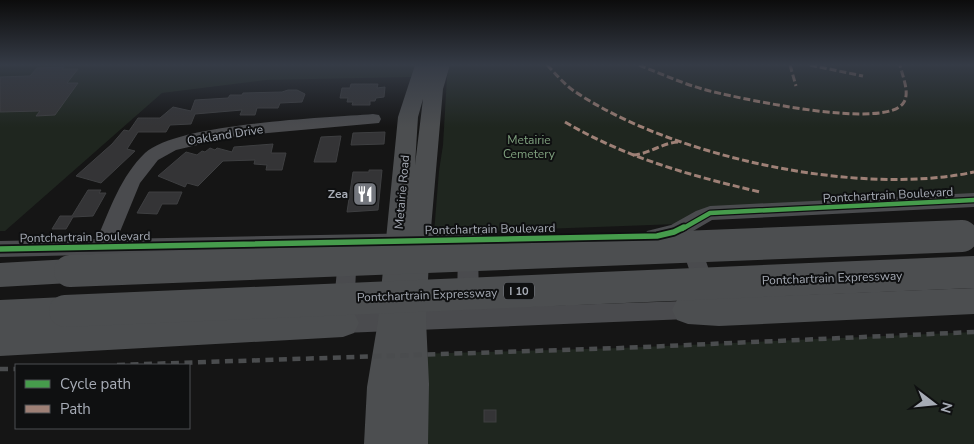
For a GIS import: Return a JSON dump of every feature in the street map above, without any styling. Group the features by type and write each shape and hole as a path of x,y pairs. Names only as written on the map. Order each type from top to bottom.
{"highway":[{"path":"0,275 970,228"},
{"name":"Pontchartrain Expressway","path":"0,314 974,272"},
{"path":"688,310 718,312 974,301"},
{"path":"0,341 343,323"}],"main road":[{"name":"Metairie Road","path":"402,320 408,240 408,117 418,86"},
{"name":"Metairie Road","path":"408,240 432,117 435,86"},
{"path":"380,444 382,387 402,320"},
{"path":"402,320 414,384 412,444"}],"street":[{"path":"408,117 432,117"},
{"name":"Oakland Drive","path":"104,246 132,180 152,156 171,146 236,132 373,119"},
{"name":"Pontchartrain Boulevard","path":"0,248 468,240 671,234 683,230 700,217 710,213 974,200"},
{"name":"Pontchartrain Boulevard","path":"671,234 684,239 690,244 696,230 703,224 712,222 970,228"},
{"name":"Pontchartrain Boulevard","path":"468,240 468,318"},
{"path":"349,241 343,323 688,310 706,301 707,293 690,244"}],"green space":[{"path":"0,86 220,86 162,93 5,231 0,231"},
{"name":"Metairie Cemetery","path":"446,86 974,86 974,194 705,208 678,224 434,233 443,145"},
{"path":"974,332 974,444 411,444 414,354 621,348"}],"building":[{"path":"0,86 76,86 55,115 36,116 40,111 0,112"},
{"path":"351,86 385,87 384,97 370,101 370,105 352,105 353,102 347,102 348,98 340,98 342,88 350,88"},
{"path":"297,90 305,94 302,102 280,103 278,108 257,108 255,115 240,115 242,110 195,114 191,124 170,125 166,132 138,132 127,149 135,151 101,183 76,176 112,144 124,130 129,131 138,118 160,118 173,107 191,111 195,100 228,98 230,95 242,95 243,93 282,92"},
{"path":"385,132 384,144 351,145 353,133"},
{"path":"341,136 336,162 314,162 321,137"},
{"path":"273,144 271,153 286,153 282,170 266,170 267,165 254,164 255,160 223,161 198,186 187,183 185,187 158,176 186,152 197,155 210,148 215,150 217,148 232,152 234,147"},
{"name":"Zea","path":"369,170 382,170 378,210 347,212 353,172 369,172"},
{"path":"88,190 101,190 99,193 106,193 93,216 73,217 66,229 52,229 60,216 72,216"},
{"path":"149,192 182,192 177,204 162,204 157,214 137,213"},
{"path":"484,410 496,410 496,422 484,422"}],"railway":[{"path":"147,364 621,348 974,332"},
{"path":"0,369 15,369"}],"marked path":[{"path":"568,86 608,112 651,131 698,147 793,170 872,180 949,177 974,172"},
{"path":"693,86 714,92 802,109 865,115 887,113 897,109 904,102 906,92 905,86"},
{"path":"565,122 611,147 635,157 684,173 760,192"},
{"path":"633,155 639,155 672,142 678,142"}],"cycle path":[{"path":"0,249 657,236 680,230 710,213 974,200"}],"place":[{"name":"Zea","path":"365,194"}]}
